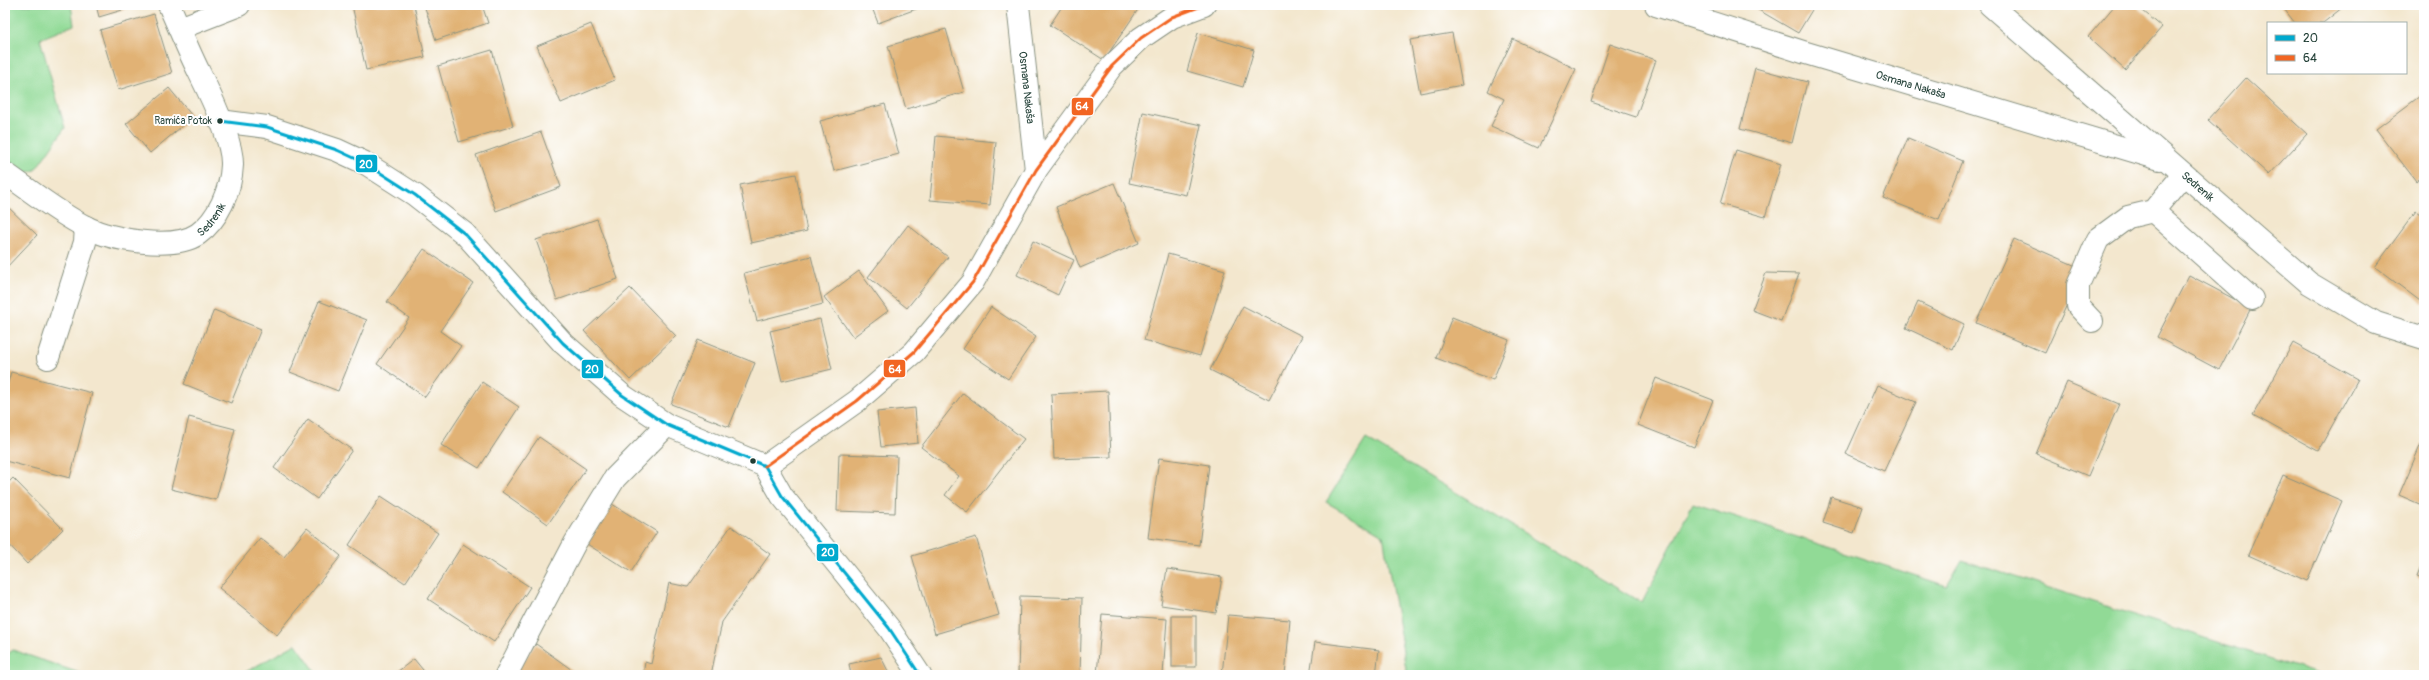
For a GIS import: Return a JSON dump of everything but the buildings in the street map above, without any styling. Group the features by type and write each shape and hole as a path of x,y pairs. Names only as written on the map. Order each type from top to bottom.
{"street":[{"name":"Sedrenik","path":"5,173 86,227 114,238 148,242 173,242 197,234 217,215 226,193 232,165 212,96 198,71 169,5"},
{"path":"180,28 239,5"},
{"name":"Osmana Nakaša","path":"1018,5 1036,170"},
{"path":"765,466 856,401 914,352 973,282 1036,170 1112,66 1141,38 1166,21 1204,5"},
{"name":"Osmana Nakaša","path":"1656,5 2175,168"},
{"name":"Sedrenik","path":"1990,5 2175,168 2309,283 2376,323 2424,338"},
{"path":"220,121 267,127 337,150 365,163 415,195 465,234 563,343 622,395 667,425 765,466 782,496 889,628 920,675"},
{"path":"2092,321 2078,306 2078,285 2098,239 2128,217 2153,211 2175,168"},
{"path":"2153,211 2252,299"},
{"path":"48,358 85,242 86,227"},
{"path":"506,675 575,543 615,478 667,425"}],"green space":[{"path":"5,5 71,5 74,25 40,39 65,128 35,170 5,179"},
{"path":"1366,439 1642,603 1693,503 1947,586 1962,560 2321,675 1407,675 1383,535 1326,502"},
{"path":"296,644 318,675 240,675"},
{"path":"13,650 85,675 5,675 5,656"}],"transit line":[{"name":"64","path":"765,466 857,401 914,352 973,282 1036,170 1112,66 1141,38 1172,17 1204,5"},
{"name":"20","path":"220,121 267,127 337,150 365,163 415,195 465,234 563,343 622,395 667,425 765,466 782,496 889,628 920,675"}],"place":[{"name":"Ramića Potok","path":"220,121"}]}
